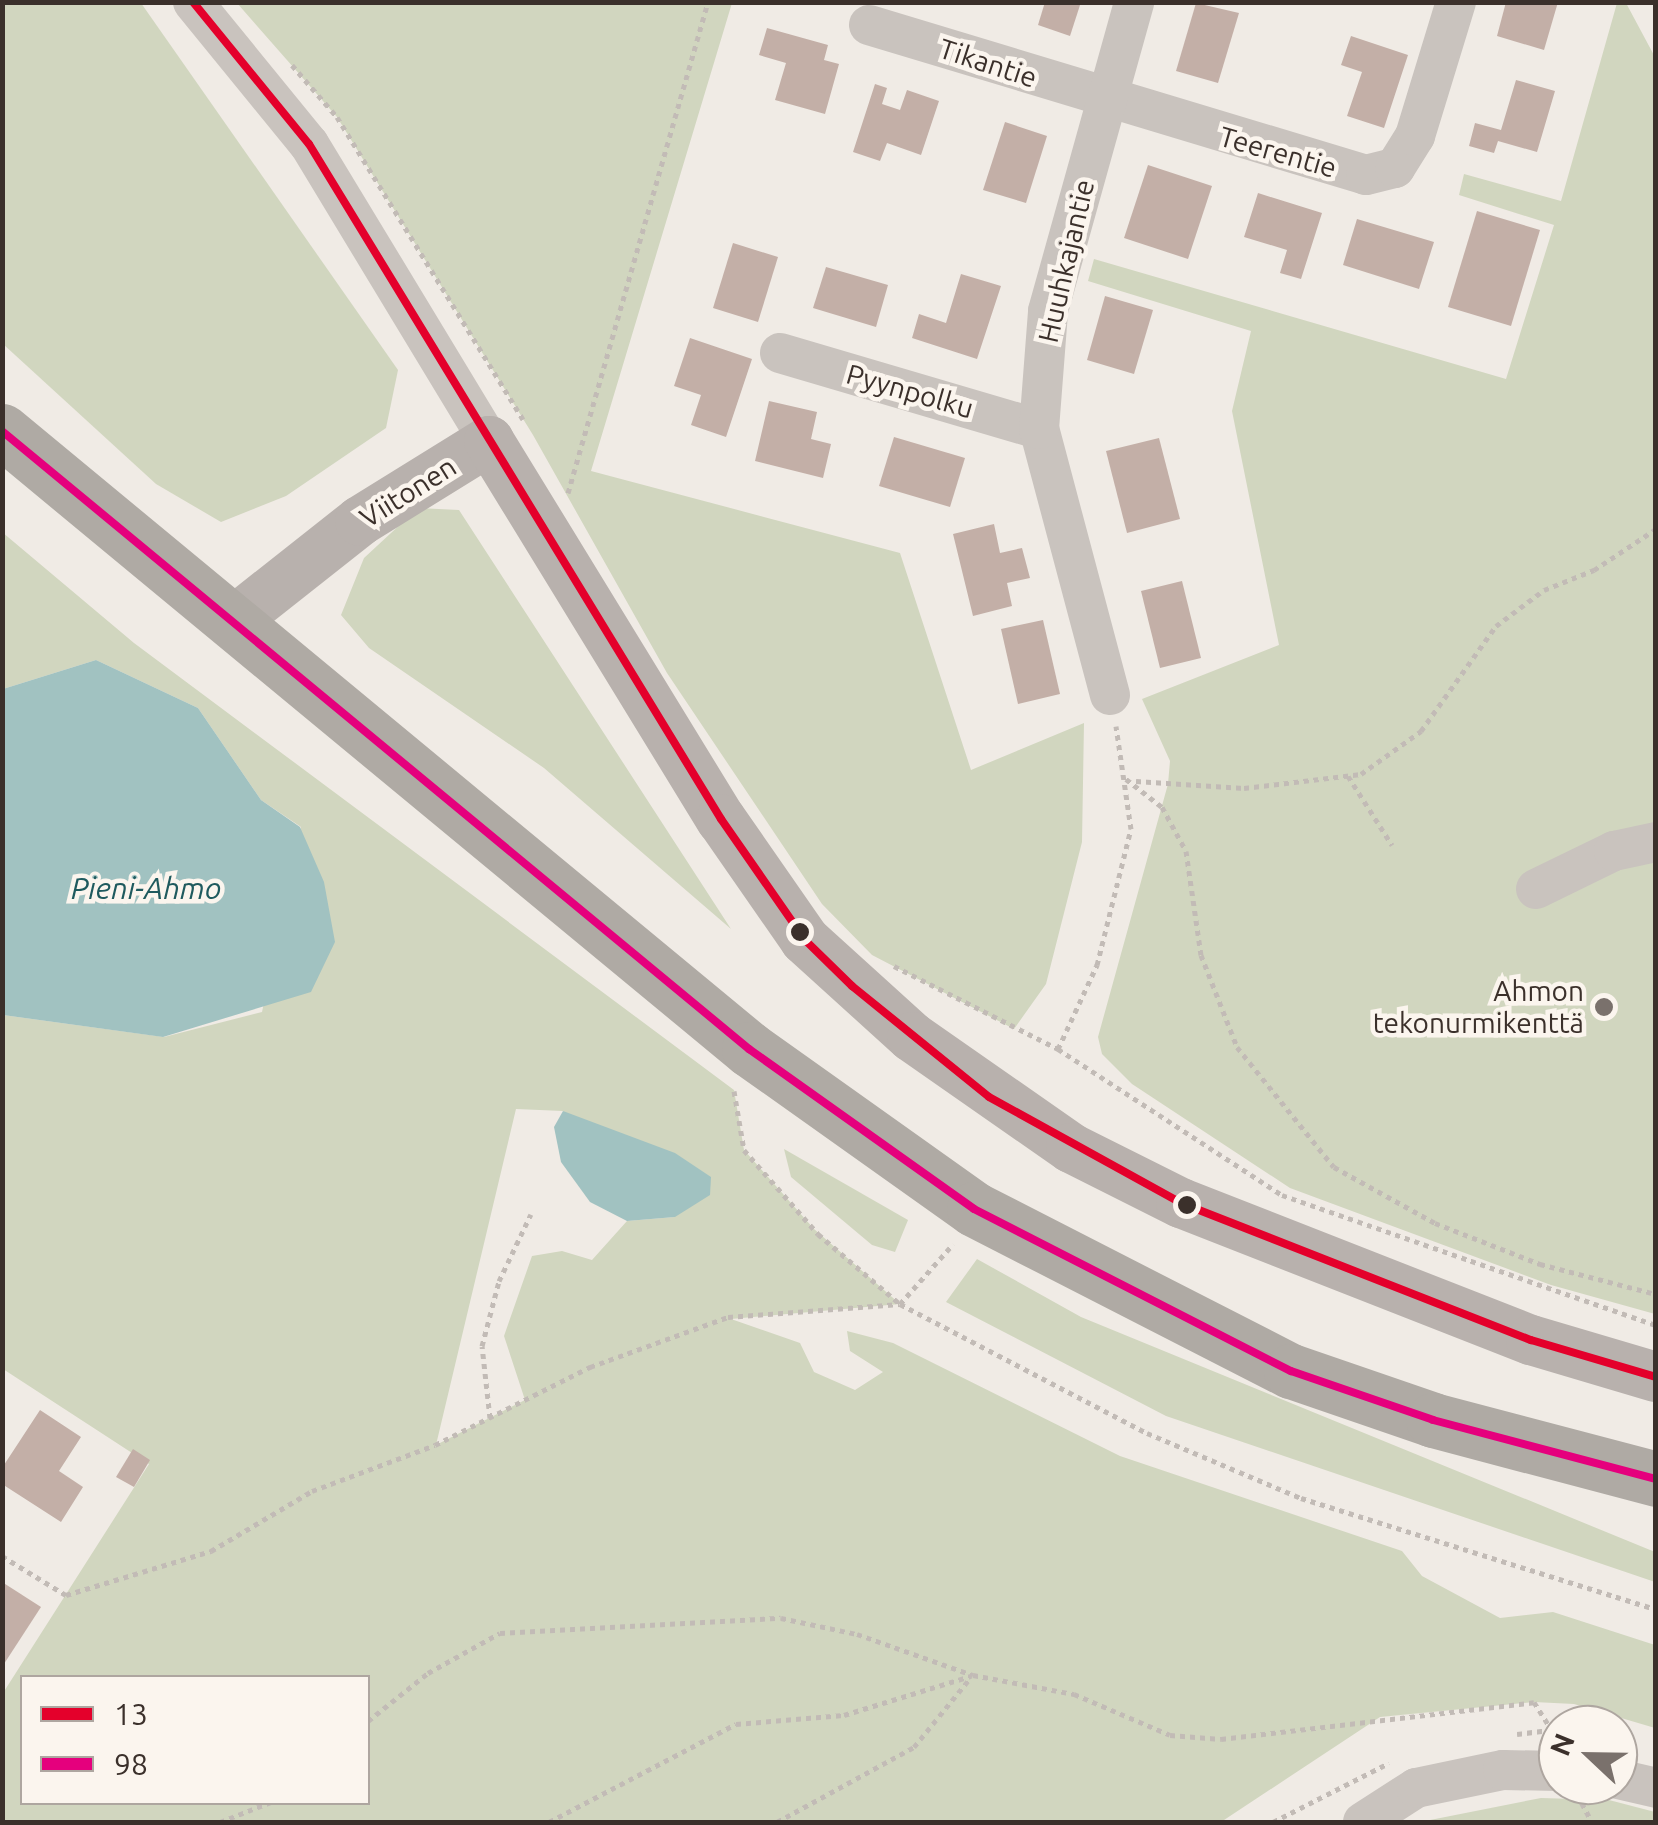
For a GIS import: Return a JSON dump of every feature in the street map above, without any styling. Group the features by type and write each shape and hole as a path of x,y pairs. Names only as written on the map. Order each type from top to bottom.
{"highway":[{"path":"2,432 236,619 749,1049 959,1200 1151,1305 1290,1370 1433,1420 1656,1479"}],"main road":[{"name":"Viitonen","path":"236,619 360,522 511,438"},
{"path":"511,438 720,819 805,940 912,1037 1071,1148 1181,1203 1531,1340 1656,1377"}],"street":[{"path":"193,2 309,144 511,438"},
{"name":"Huuhkajantie","path":"1110,696 1040,428 1048,310 1134,2"},
{"name":"Teerentie","path":"1107,101 1334,170 1395,168 1415,136 1456,2"},
{"name":"Tikantie","path":"869,25 1107,101"},
{"name":"Pyynpolku","path":"780,354 1040,428"},
{"path":"1536,889 1614,850 1656,842"},
{"path":"1363,1822 1416,1788 1503,1770 1538,1771"}],"path":[{"path":"568,494 708,2"},
{"path":"287,60 337,117 511,438"},
{"path":"559,479 577,510"},
{"path":"1126,779 1244,788 1348,776 1421,731 1496,626 1544,590 1594,570 1656,530"},
{"path":"1058,1048 1097,966 1131,829 1110,696"},
{"path":"1348,776 1392,845"},
{"path":"1126,779 1162,807 1186,851 1201,955 1237,1047 1334,1167 1388,1204 1453,1230 1540,1264 1656,1294"},
{"path":"890,964 1058,1048 1282,1195 1656,1325"},
{"path":"749,1049 734,1090 744,1150 818,1234 900,1304 1147,1433 1301,1498 1656,1609"},
{"path":"490,1418 482,1346 499,1281 530,1214"},
{"path":"2,1556 66,1595 211,1551 312,1491 490,1418 590,1368 728,1318 900,1304 954,1244"},
{"path":"370,1719 428,1673 500,1633 780,1618 857,1634 974,1675 1074,1694 1170,1735 1221,1739 1534,1702 1538,1709"},
{"path":"549,1822 736,1724 844,1715 974,1675"},
{"path":"777,1822 914,1746 974,1675"},
{"path":"220,1822 263,1805"}],"green space":[{"path":"3,2 141,3 398,370 386,428 286,496 221,522 156,484 3,344"},
{"path":"237,3 732,3 591,471 900,553 971,770 1084,723 1082,842 1046,984 1014,1029 872,955 822,904 667,673 533,435 337,117"},
{"path":"1617,3 1626,3 1656,59 1655,1314 1551,1285 1290,1188 1132,1084 1102,1054 1098,1037 1168,784 1170,761 1142,699 1279,645 1232,411 1251,331 1088,281 1094,259 1506,379 1554,225 1459,195 1464,174 1561,201"},
{"path":"418,508 459,510 731,929 544,768 369,648 341,615 364,558"},
{"path":"2,532 134,643 734,1090 744,1150 814,1229 900,1304 731,1319 800,1343 814,1372 855,1390 883,1372 850,1351 847,1331 893,1343 1120,1456 1402,1551 1422,1576 1500,1618 1553,1612 1655,1645 1655,1728 1638,1723 1638,1705 1534,1702 1380,1717 1221,1822 3,1822 3,1693 149,1464 3,1369 3,1015 164,1037 262,1012 301,827 261,800 198,708 96,660 3,689","holes":["516,1109 563,1111 675,1217 627,1221 592,1260 562,1251 532,1256 504,1336 525,1400 436,1445"]},
{"path":"784,1149 908,1220 895,1252 872,1245 791,1177"},
{"path":"977,1259 1081,1317 1655,1552 1655,1582 1166,1416 946,1302"},
{"path":"1538,1799 1538,1805 1628,1805 1655,1812 1655,1822 1420,1822"}],"water":[{"name":"Pieni-Ahmo","path":"96,660 198,708 261,800 300,827 324,882 335,942 311,992 163,1037 3,1015 3,689"},
{"path":"563,1111 675,1153 711,1177 710,1195 675,1217 627,1221 590,1202 561,1162 554,1127"}],"building":[{"path":"1045,2 1081,2 1070,36 1038,25"},
{"path":"1506,2 1558,2 1544,50 1497,36"},
{"path":"1196,3 1239,13 1218,83 1176,71"},
{"path":"767,28 828,45 824,60 839,64 825,114 775,100 786,63 759,55"},
{"path":"1351,36 1408,55 1384,128 1347,116 1362,72 1341,65"},
{"path":"1516,80 1555,91 1537,152 1498,141 1494,153 1469,146 1475,123 1501,130"},
{"path":"875,84 887,88 882,104 900,110 907,90 939,101 921,155 887,143 880,161 853,152"},
{"path":"1005,122 1047,136 1026,203 983,190"},
{"path":"1148,165 1212,186 1188,259 1124,238"},
{"path":"1258,193 1322,213 1301,279 1280,273 1287,250 1244,237"},
{"path":"1477,211 1540,230 1511,326 1448,307"},
{"path":"1357,219 1434,242 1419,289 1343,265"},
{"path":"733,243 778,257 758,322 713,308"},
{"path":"826,267 888,285 876,327 813,308"},
{"path":"961,274 1001,286 977,359 912,338 919,314 946,323"},
{"path":"1105,296 1153,310 1134,374 1087,360"},
{"path":"690,338 752,359 726,437 691,425 701,395 674,386"},
{"path":"769,401 817,412 811,439 831,444 823,478 755,461"},
{"path":"894,437 965,458 950,507 879,486"},
{"path":"1159,438 1180,519 1127,533 1106,451"},
{"path":"994,524 1000,553 1022,548 1030,578 1007,583 1012,606 973,616 953,534"},
{"path":"1182,581 1201,658 1160,668 1141,591"},
{"path":"1043,620 1060,694 1018,704 1001,629"},
{"path":"40,1410 81,1437 59,1471 83,1487 61,1522 2,1484 2,1468"},
{"path":"133,1449 150,1460 134,1487 116,1477"},
{"path":"2,1582 41,1607 2,1667"}],"transit line":[{"name":"13","path":"193,2 309,144 721,819 805,940 852,986 989,1097 1181,1203 1531,1340 1656,1377"},
{"name":"98","path":"2,431 749,1049 974,1209 1291,1371 1433,1420 1656,1479"}],"place":[{"name":"Ahmon tekonurmikenttä","path":"1604,1007"}]}
